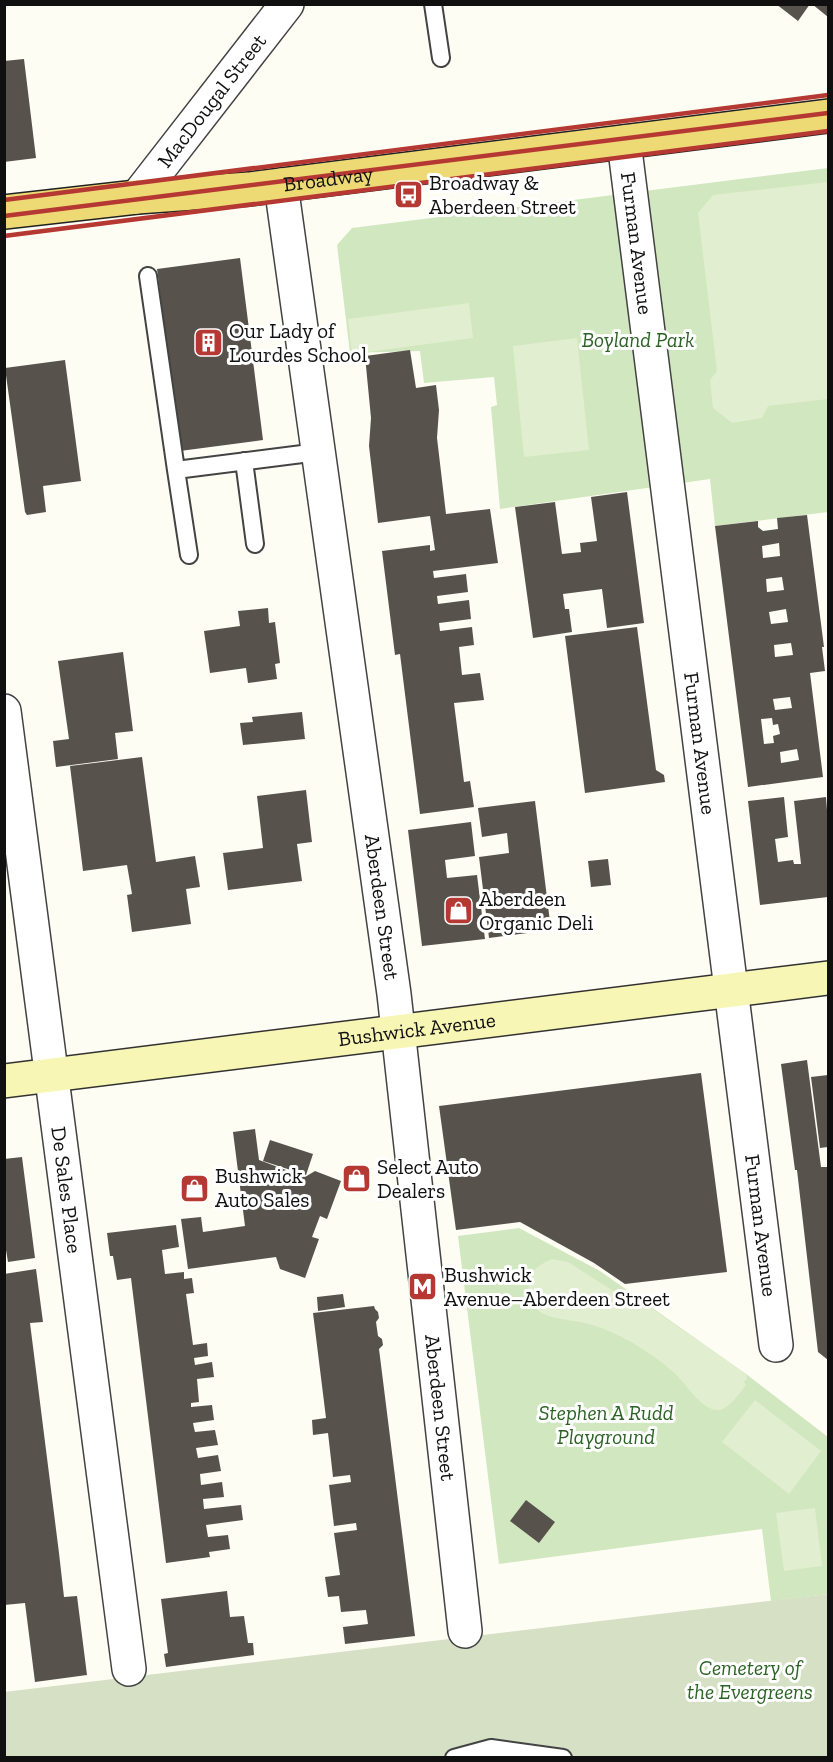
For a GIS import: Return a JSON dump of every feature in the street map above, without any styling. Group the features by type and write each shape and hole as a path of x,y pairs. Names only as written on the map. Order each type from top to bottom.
{"main road":[{"name":"Broadway","path":"4,212 136,197 282,185 828,117"},
{"name":"Bushwick Avenue","path":"4,1081 828,978"}],"street":[{"name":"MacDougal Street","path":"136,197 287,4"},
{"name":"Furman Avenue","path":"624,142 776,1345"},
{"name":"Aberdeen Street","path":"282,185 398,1032 465,1631"},
{"name":"De Sales Place","path":"4,711 129,1669"}],"lane":[{"path":"433,4 441,58"},
{"path":"148,276 189,555"},
{"path":"176,470 318,452"},
{"path":"244,461 255,544"},
{"path":"454,1758 491,1748 563,1758"}],"green space":[{"name":"Boyland Park","path":"828,168 828,512 715,526 710,479 500,509 491,407 497,405 494,377 424,383 420,351 350,353 337,245 352,228"},
{"path":"828,182 828,399 768,406 762,418 732,423 713,408 710,380 717,371 698,213 713,195"},
{"path":"469,303 473,338 352,354 348,319"},
{"path":"577,338 589,450 524,457 513,346"},
{"name":"Stephen A Rudd Playground","path":"519,1228 600,1271 746,1374 828,1437 828,1594 771,1601 762,1529 499,1564 458,1236"},
{"path":"552,1259 568,1262 621,1296 631,1294 746,1374 747,1379 744,1382 746,1385 725,1408 716,1410 710,1408 664,1364 628,1340 589,1324 548,1316 540,1312 533,1305 529,1296 530,1279 537,1268"},
{"path":"755,1400 821,1451 789,1494 722,1442"},
{"path":"815,1508 822,1566 784,1571 776,1513"},
{"name":"Cemetery of the Evergreens","path":"828,1594 828,1757 5,1757 4,1692"}],"building":[{"path":"776,4 810,4 798,21"},
{"path":"812,4 828,4 828,17"},
{"path":"24,59 36,158 4,162 4,61"},
{"name":"Our Lady of Lourdes School","path":"240,258 263,440 180,451 157,269"},
{"path":"410,350 416,388 436,385 439,410 437,438 446,514 490,509 498,563 433,571 434,578 466,574 468,592 437,596 438,604 469,600 471,619 439,623 440,631 472,627 474,645 459,647 462,675 480,673 484,700 454,703 464,782 470,781 474,807 420,814 400,654 395,655 382,551 430,545 430,551 435,550 430,516 378,523 369,446 371,418 365,356"},
{"path":"65,360 81,481 43,486 46,512 27,515 5,368"},
{"path":"627,492 644,623 607,628 602,589 563,594 565,609 569,609 572,632 533,638 515,507 555,502 562,554 581,552 580,543 597,541 591,497"},
{"path":"807,515 824,647 822,647 825,671 810,673 823,777 748,787 715,526 758,521 758,527 763,531 778,529 777,518","holes":["779,543 780,556 763,558 762,546","782,577 784,590 767,592 766,579","786,609 788,622 771,624 769,612","791,643 793,655 775,657 774,645","790,697 792,708 775,710 773,699","772,718 773,725 778,724 780,734 773,736 774,743 764,744 761,719","797,749 799,760 781,763 780,752"]},
{"path":"268,608 269,623 275,622 280,663 275,664 277,679 248,683 246,668 210,673 204,631 240,626 238,611"},
{"path":"637,627 656,770 664,775 665,782 585,793 565,636"},
{"path":"123,652 133,731 115,733 118,759 56,767 53,741 69,739 58,661"},
{"path":"302,712 305,739 243,745 240,723 253,722 252,717"},
{"path":"142,757 156,862 195,856 200,887 186,889 191,924 132,932 127,895 132,894 127,865 83,871 70,766"},
{"path":"306,790 312,842 297,844 302,881 228,890 223,853 263,848 257,796"},
{"path":"784,797 788,837 775,839 778,862 793,860 794,864 801,864 794,801 826,797 828,897 760,905 748,801"},
{"path":"535,801 551,930 489,938 479,857 509,853 507,833 482,837 478,808"},
{"path":"471,822 475,856 445,860 447,878 477,875 485,939 422,946 408,830"},
{"path":"608,859 611,885 591,887 588,861"},
{"path":"807,1060 821,1167 828,1167 828,1360 818,1352 797,1170 795,1170 781,1064"},
{"path":"701,1073 727,1272 625,1284 594,1263 520,1222 456,1230 439,1106"},
{"path":"828,1075 828,1147 820,1148 811,1077"},
{"path":"255,1129 259,1160 305,1177 315,1171 341,1181 327,1219 320,1216 312,1237 319,1239 305,1278 280,1269 276,1257 188,1269 181,1219 201,1217 203,1232 245,1226 233,1132"},
{"path":"270,1140 313,1154 306,1175 263,1161"},
{"path":"22,1157 35,1258 8,1262 4,1238 4,1159"},
{"path":"176,1225 179,1247 162,1250 165,1274 184,1272 184,1279 192,1278 194,1293 186,1294 193,1345 207,1343 208,1356 194,1358 195,1365 212,1362 214,1377 197,1379 199,1402 191,1403 191,1407 212,1405 214,1420 193,1423 195,1432 215,1430 218,1445 196,1448 198,1458 218,1455 221,1471 200,1474 201,1485 222,1482 224,1497 203,1499 204,1509 241,1505 243,1520 206,1525 208,1537 228,1535 230,1549 209,1552 210,1557 166,1563 131,1278 117,1280 113,1256 110,1256 107,1233"},
{"path":"36,1269 43,1322 30,1323 64,1597 77,1596 87,1675 35,1682 25,1603 4,1605 4,1274"},
{"path":"343,1294 345,1307 318,1311 317,1297"},
{"path":"374,1306 379,1318 376,1322 378,1336 382,1339 383,1345 379,1349 415,1636 345,1644 343,1627 368,1624 366,1610 341,1612 339,1596 328,1597 325,1577 340,1575 334,1533 357,1530 356,1523 334,1526 329,1485 351,1482 350,1475 333,1477 328,1433 313,1435 312,1420 326,1418 313,1313"},
{"path":"526,1500 555,1522 539,1543 510,1521"},
{"path":"227,1591 230,1617 244,1616 248,1643 253,1643 254,1655 166,1667 164,1654 168,1653 161,1599"}],"railway":[{"path":"4,200 828,95"},
{"path":"4,216 828,113"},
{"path":"4,236 828,131"}],"place":[{"name":"Broadway & Aberdeen Street","path":"408,195"},
{"name":"Our Lady of Lourdes School","path":"208,343"},
{"name":"Aberdeen Organic Deli","path":"458,911"},
{"name":"Select Auto Dealers","path":"356,1179"},
{"name":"Bushwick Auto Sales","path":"194,1188"},
{"name":"Bushwick Avenue–Aberdeen Street","path":"423,1287"}]}
